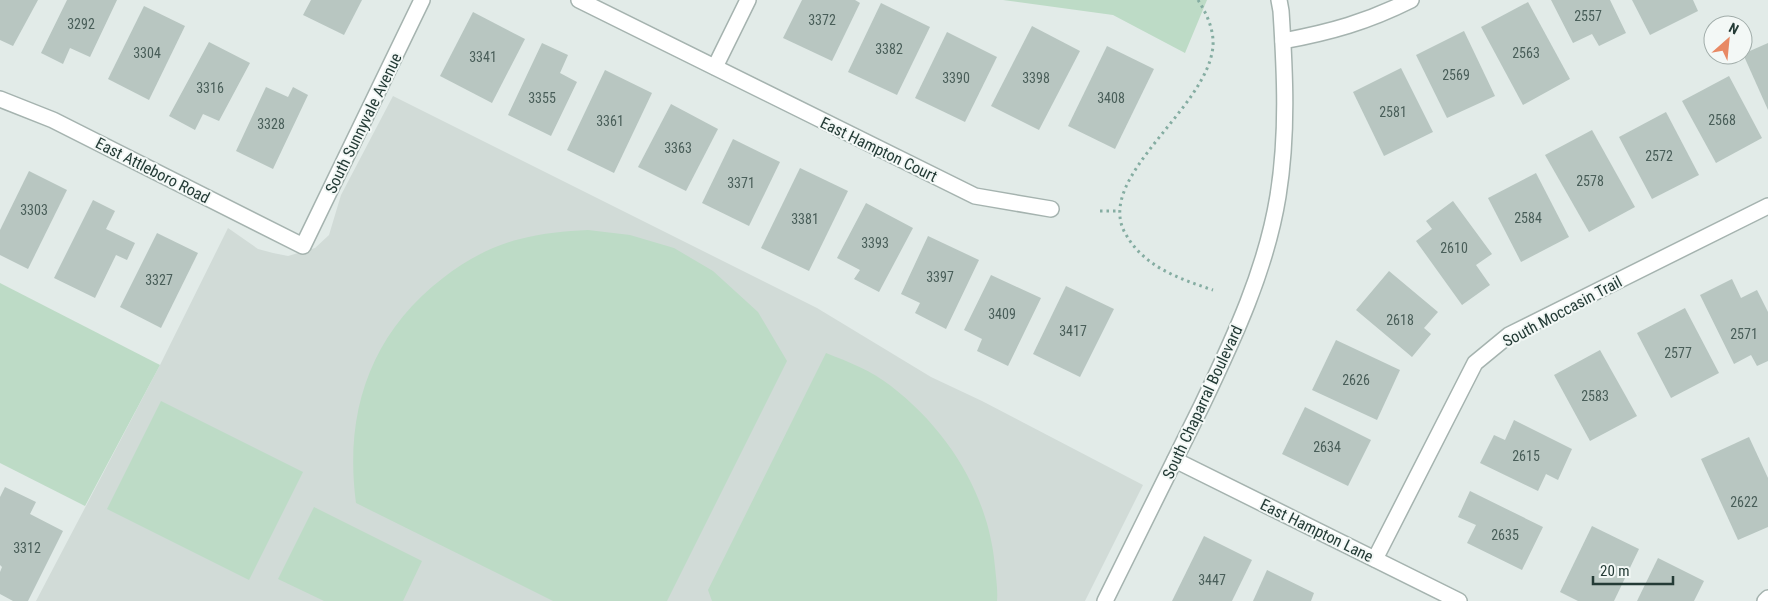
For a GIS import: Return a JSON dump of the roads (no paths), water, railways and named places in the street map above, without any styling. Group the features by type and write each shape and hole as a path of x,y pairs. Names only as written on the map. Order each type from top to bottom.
{"street":[{"name":"South Sunnyvale Avenue","path":"303,246 422,0"},
{"path":"579,0 715,67 748,0"},
{"name":"South Chaparral Boulevard","path":"1105,601 1237,330 1266,250 1278,196 1286,94 1279,0"},
{"path":"1283,41 1329,32 1362,22 1411,0"},
{"name":"East Hampton Court","path":"715,67 975,196 1051,209"},
{"name":"East Attleboro Road","path":"0,99 53,120 303,246"},
{"name":"South Moccasin Trail","path":"1375,559 1475,363 1509,335 1768,206"},
{"name":"East Hampton Lane","path":"1175,460 1459,601"},
{"path":"1765,601 1768,598"}]}
